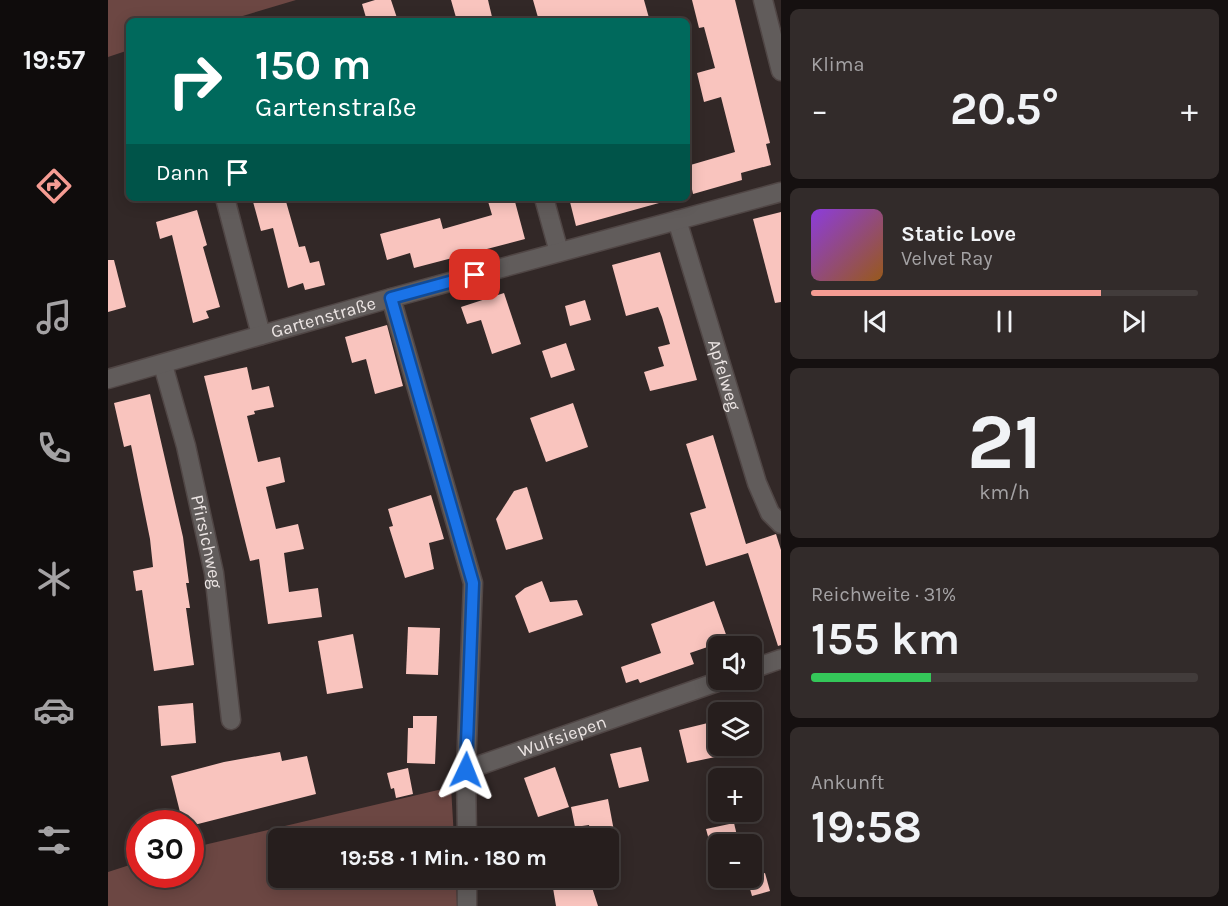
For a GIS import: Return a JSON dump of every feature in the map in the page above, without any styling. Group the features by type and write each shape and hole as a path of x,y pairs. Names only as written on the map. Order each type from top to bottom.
{"street":[{"path":"763,0 781,71"},
{"name":"Gartenstraße","path":"108,379 391,298 781,192"},
{"path":"226,201 261,335"},
{"path":"545,201 559,252"},
{"name":"Apfelweg","path":"677,220 757,483 770,513 781,524"},
{"path":"391,298 473,583 466,828"},
{"name":"Pfirsichweg","path":"163,365 186,446 214,573 231,720"},
{"path":"762,666 781,659"},
{"name":"Wulfsiepen","path":"466,770 708,685"},
{"path":"467,888 467,906"}],"shaded area":[{"path":"108,0 296,0 236,18 126,18 126,51 108,57"},
{"path":"451,787 453,828 276,828"},
{"path":"268,830 268,888 456,888 457,906 108,906 108,872 126,866 126,888 204,888 204,845"}],"building":[{"path":"375,0 391,0 397,18 366,18 362,4"},
{"path":"451,0 488,0 492,18 456,18"},
{"path":"533,0 644,0 649,18 538,18"},
{"path":"692,0 735,0 770,143 766,144 771,165 741,173 742,180 693,194 690,165 735,152 721,97 704,102 697,73 715,68 704,27 699,28"},
{"path":"253,201 286,201 299,247 305,246 310,263 319,261 325,285 305,290 303,283 288,288 273,228 261,231"},
{"path":"488,201 515,201 525,239 414,268 410,253 387,260 380,234 440,218 443,229 492,215"},
{"path":"570,201 659,201 659,203 576,226"},
{"path":"197,210 207,245 203,247 220,307 206,311 209,318 193,323 172,235 160,239 156,222"},
{"path":"781,212 781,302 775,303 753,219"},
{"path":"660,252 697,380 650,391 644,372 664,366 658,347 670,344 662,317 658,307 626,316 612,265"},
{"path":"108,260 114,260 126,307 108,312"},
{"path":"504,293 521,344 492,354 481,320 467,324 461,307"},
{"path":"585,300 591,320 570,326 565,306"},
{"path":"387,325 403,386 375,394 366,359 352,363 345,337"},
{"path":"566,343 575,370 551,378 542,351"},
{"path":"247,367 252,390 269,386 274,407 254,411 255,414 247,416 258,462 280,457 285,482 266,487 276,529 298,524 304,549 284,553 289,592 318,588 322,617 268,624 259,559 250,561 204,376"},
{"path":"150,394 183,537 189,583 186,583 190,608 186,608 194,665 154,671 142,590 136,591 133,571 153,567 150,539 131,445 124,447 114,403"},
{"path":"573,403 588,447 546,462 530,418"},
{"path":"713,435 746,544 776,534 781,550 781,645 778,646 748,553 706,566 690,513 706,508 686,444"},
{"path":"527,487 543,539 506,550 496,519 514,491"},
{"path":"431,495 444,539 429,543 434,569 405,578 389,527 393,526 388,509"},
{"path":"542,581 550,602 577,600 583,615 529,633 515,596 525,588"},
{"path":"714,601 727,636 708,636 708,647 690,653 694,664 640,683 638,679 626,683 621,667 661,653 651,624"},
{"path":"408,627 440,628 438,675 406,674"},
{"path":"353,634 363,688 327,694 318,641"},
{"path":"193,703 196,743 161,746 158,706"},
{"path":"413,716 437,716 435,764 407,763 408,728 413,728"},
{"path":"708,723 708,756 720,756 687,763 679,730"},
{"path":"641,747 649,781 619,788 610,754"},
{"path":"280,752 282,761 307,756 316,794 204,822 204,810 180,810 171,776 224,762"},
{"path":"555,767 569,807 538,817 524,778"},
{"path":"408,768 413,794 396,798 387,773"},
{"path":"608,799 613,828 590,828 589,825 575,827 571,807"},
{"path":"734,823 737,834 708,834 708,836 706,829"},
{"path":"765,873 770,891 752,896 750,888 762,888 762,874"},
{"path":"553,888 592,888 598,906 556,906"}],"route":[{"path":"466,770 473,583 391,298 475,275"}]}
